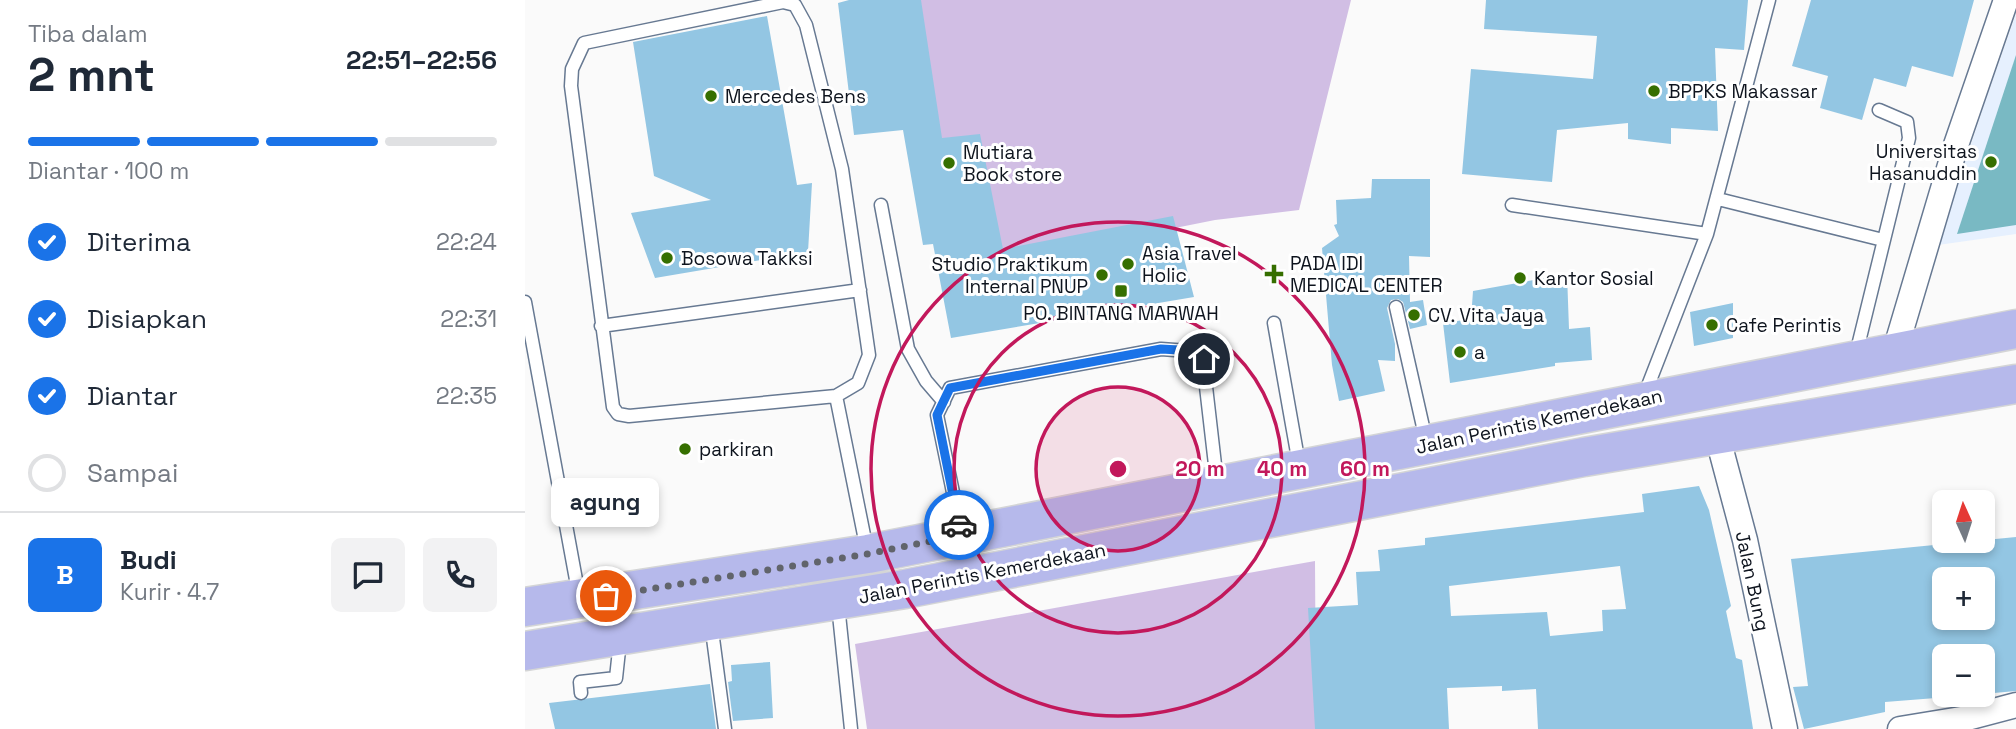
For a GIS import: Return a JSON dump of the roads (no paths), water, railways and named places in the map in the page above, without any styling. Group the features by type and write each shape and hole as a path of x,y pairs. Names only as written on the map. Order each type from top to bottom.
{"highway":[{"name":"Jalan Perintis Kemerdekaan","path":"525,607 867,554 1642,400 2016,329"},
{"name":"Jalan Perintis Kemerdekaan","path":"525,651 837,601 1717,435 2016,384"}],"street":[{"path":"1895,354 1956,145 2006,0"},
{"name":"Jalan Bung","path":"1717,435 1745,540 1785,729"},
{"path":"1900,729 1969,724 2016,705"}],"lane":[{"path":"1642,400 1707,234 1769,0"},
{"path":"783,2 795,5 801,13 832,119 869,355 858,383 836,396 629,416 618,414 614,407 601,327 571,86 577,52 584,43 783,2"},
{"path":"1854,361 1909,130 1903,119 1879,110"},
{"path":"1718,199 1882,240"},
{"path":"881,205 908,349 926,381 943,402"},
{"path":"1512,205 1707,234"},
{"path":"601,327 860,290"},
{"path":"525,302 580,600"},
{"path":"1396,307 1427,444"},
{"path":"1274,323 1299,468"},
{"path":"961,535 937,415 950,388 1161,349 1202,352 1217,484"},
{"path":"836,396 867,554"},
{"path":"837,601 851,729"},
{"path":"711,620 725,729"},
{"path":"582,693 580,682 616,678 621,637"}],"water":[{"path":"2016,55 2016,225 1957,234"}],"place":[{"name":"BPPKS Makassar","path":"1654,91"},
{"name":"Mercedes Bens","path":"711,96"},
{"name":"Universitas Hasanuddin","path":"1991,162"},
{"name":"Mutiara Book store","path":"949,163"},
{"name":"Bosowa Takksi","path":"667,258"},
{"name":"Asia Travel Holic","path":"1128,264"},
{"name":"PADA IDI MEDICAL CENTER","path":"1274,274"},
{"name":"Studio Praktikum Internal PNUP","path":"1102,275"},
{"name":"Kantor Sosial","path":"1520,278"},
{"name":"PO. BINTANG MARWAH","path":"1121,291"},
{"name":"CV. Vita Jaya","path":"1414,315"},
{"name":"Cafe Perintis","path":"1712,325"},
{"name":"a","path":"1460,352"},
{"name":"parkiran","path":"685,449"},
{"name":"agung","path":"606,596"}]}
